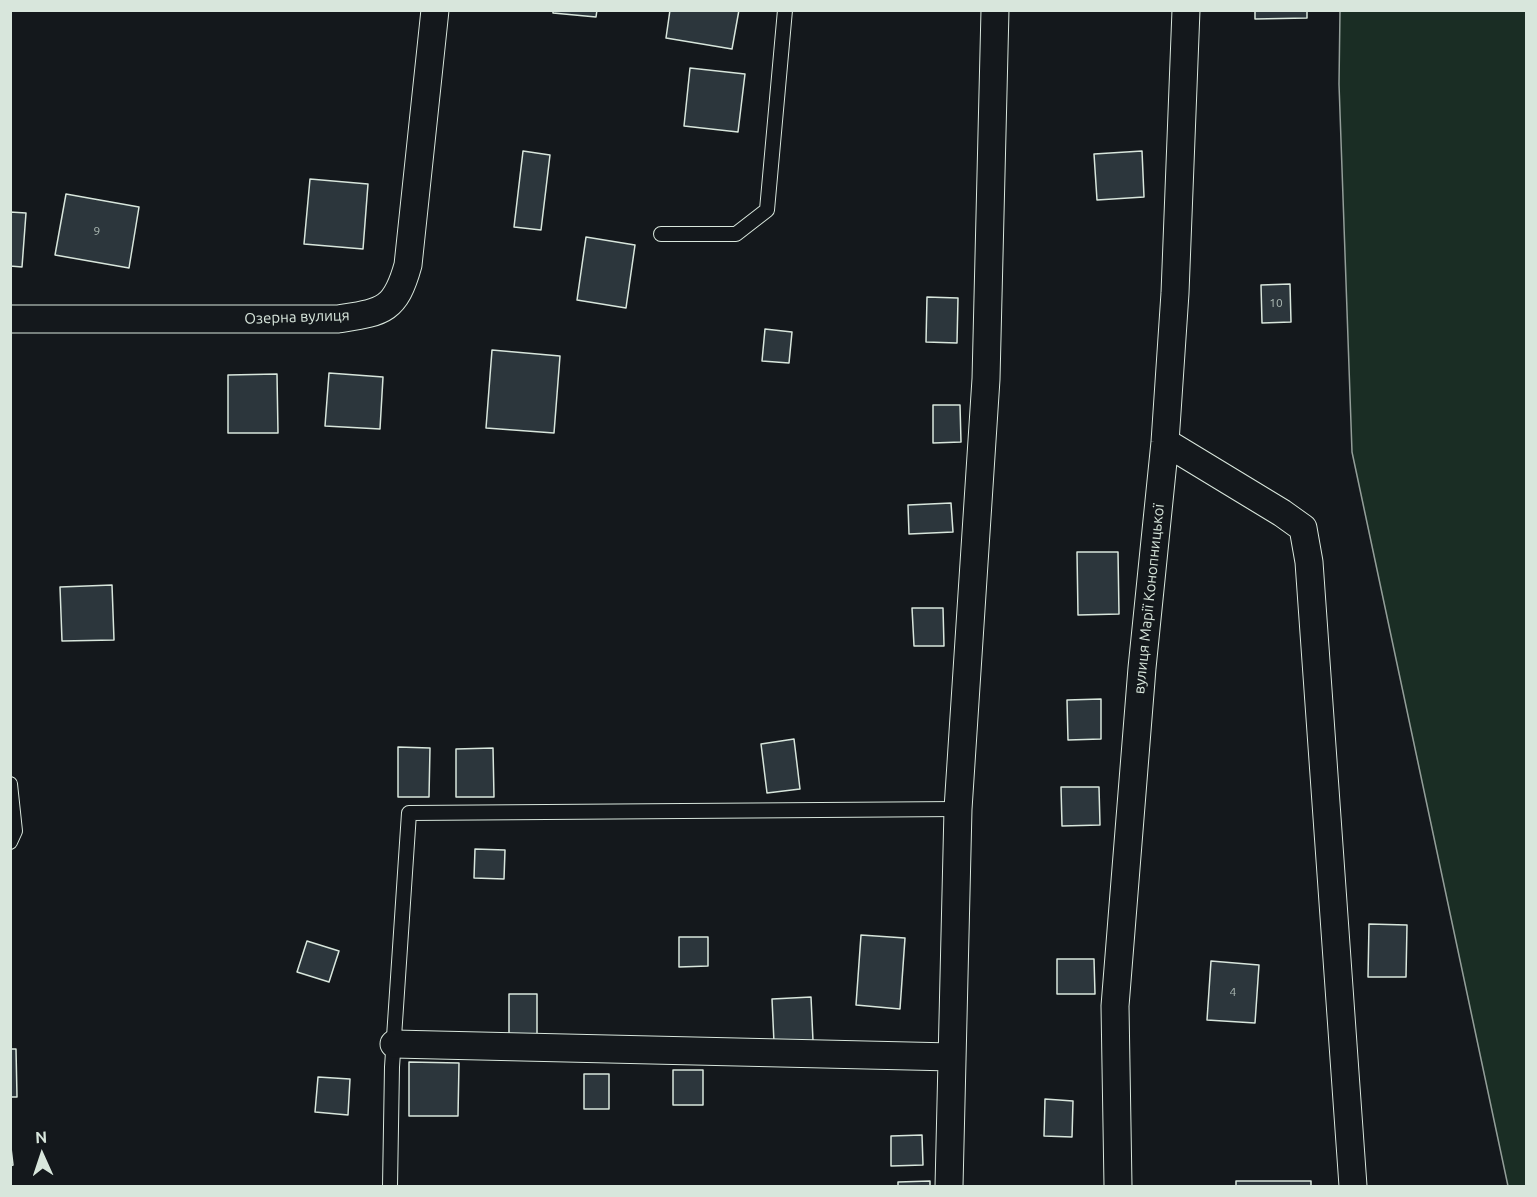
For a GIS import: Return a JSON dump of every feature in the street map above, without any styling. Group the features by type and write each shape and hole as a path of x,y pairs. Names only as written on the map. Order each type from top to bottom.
{"street":[{"name":"Озерна вулиця","path":"10,320 338,319 374,313 392,303 403,285 408,265 435,10"},
{"path":"949,1186 958,809 986,379 995,10"},
{"name":"вулиця Марії Конопницької","path":"1118,1186 1115,1006 1142,668 1165,442 1175,293 1186,10"},
{"path":"1165,442 1303,528 1309,562 1353,1186"},
{"path":"394,1044 952,1057"}],"lane":[{"path":"661,234 736,234 767,210 785,10"},
{"path":"10,784 15,831 10,842"},
{"path":"390,1186 392,1067 409,813 958,809"}],"green space":[{"path":"1340,11 1526,11 1526,1186 1508,1186 1352,452 1339,84"}],"building":[{"path":"553,10 597,10 596,17 553,13"},
{"path":"670,10 739,10 732,49 666,38"},
{"path":"1255,10 1307,10 1307,18 1255,19"},
{"path":"690,68 745,74 738,132 684,126"},
{"path":"523,151 550,155 541,230 514,227"},
{"path":"1142,151 1144,197 1097,200 1094,154"},
{"path":"310,179 368,184 363,249 304,244"},
{"path":"66,194 139,207 129,268 55,255"},
{"path":"10,212 26,213 22,267 10,266"},
{"path":"586,237 635,245 626,308 577,300"},
{"path":"1290,284 1291,322 1262,323 1261,285"},
{"path":"927,297 958,298 957,343 926,342"},
{"path":"765,329 792,332 789,363 762,361"},
{"path":"492,350 560,356 554,433 486,428"},
{"path":"329,373 383,377 380,429 325,426"},
{"path":"277,374 278,433 228,433 228,375"},
{"path":"933,405 960,405 961,442 933,443"},
{"path":"951,503 953,532 909,534 908,505"},
{"path":"1077,552 1118,552 1119,614 1078,615"},
{"path":"112,585 114,640 62,641 60,587"},
{"path":"912,608 943,608 944,646 914,646"},
{"path":"1101,699 1101,739 1068,740 1067,700"},
{"path":"794,739 800,789 767,793 761,744"},
{"path":"398,747 430,748 429,797 398,797"},
{"path":"493,748 494,797 456,797 456,749"},
{"path":"1061,787 1099,787 1100,825 1062,826"},
{"path":"475,849 505,850 504,879 474,878"},
{"path":"1369,924 1407,925 1406,977 1368,977"},
{"path":"861,935 905,938 900,1009 856,1005"},
{"path":"679,937 708,937 708,966 679,967"},
{"path":"307,941 339,951 329,982 297,972"},
{"path":"1057,959 1094,959 1095,994 1057,994"},
{"path":"1211,961 1259,965 1255,1023 1207,1020"},
{"path":"509,994 537,994 537,1039 509,1039"},
{"path":"811,997 813,1041 774,1043 772,999"},
{"path":"10,1049 16,1049 17,1097 10,1097"},
{"path":"409,1062 459,1063 458,1116 409,1116"},
{"path":"673,1070 703,1070 703,1105 673,1105"},
{"path":"584,1074 609,1074 609,1109 584,1109"},
{"path":"318,1077 350,1079 348,1115 315,1112"},
{"path":"1045,1099 1073,1101 1072,1137 1044,1136"},
{"path":"922,1135 923,1165 891,1166 891,1136"},
{"path":"10,1139 13,1165 10,1166"},
{"path":"930,1181 930,1186 898,1186 898,1182"},
{"path":"1236,1181 1311,1181 1311,1186 1236,1186"}]}
